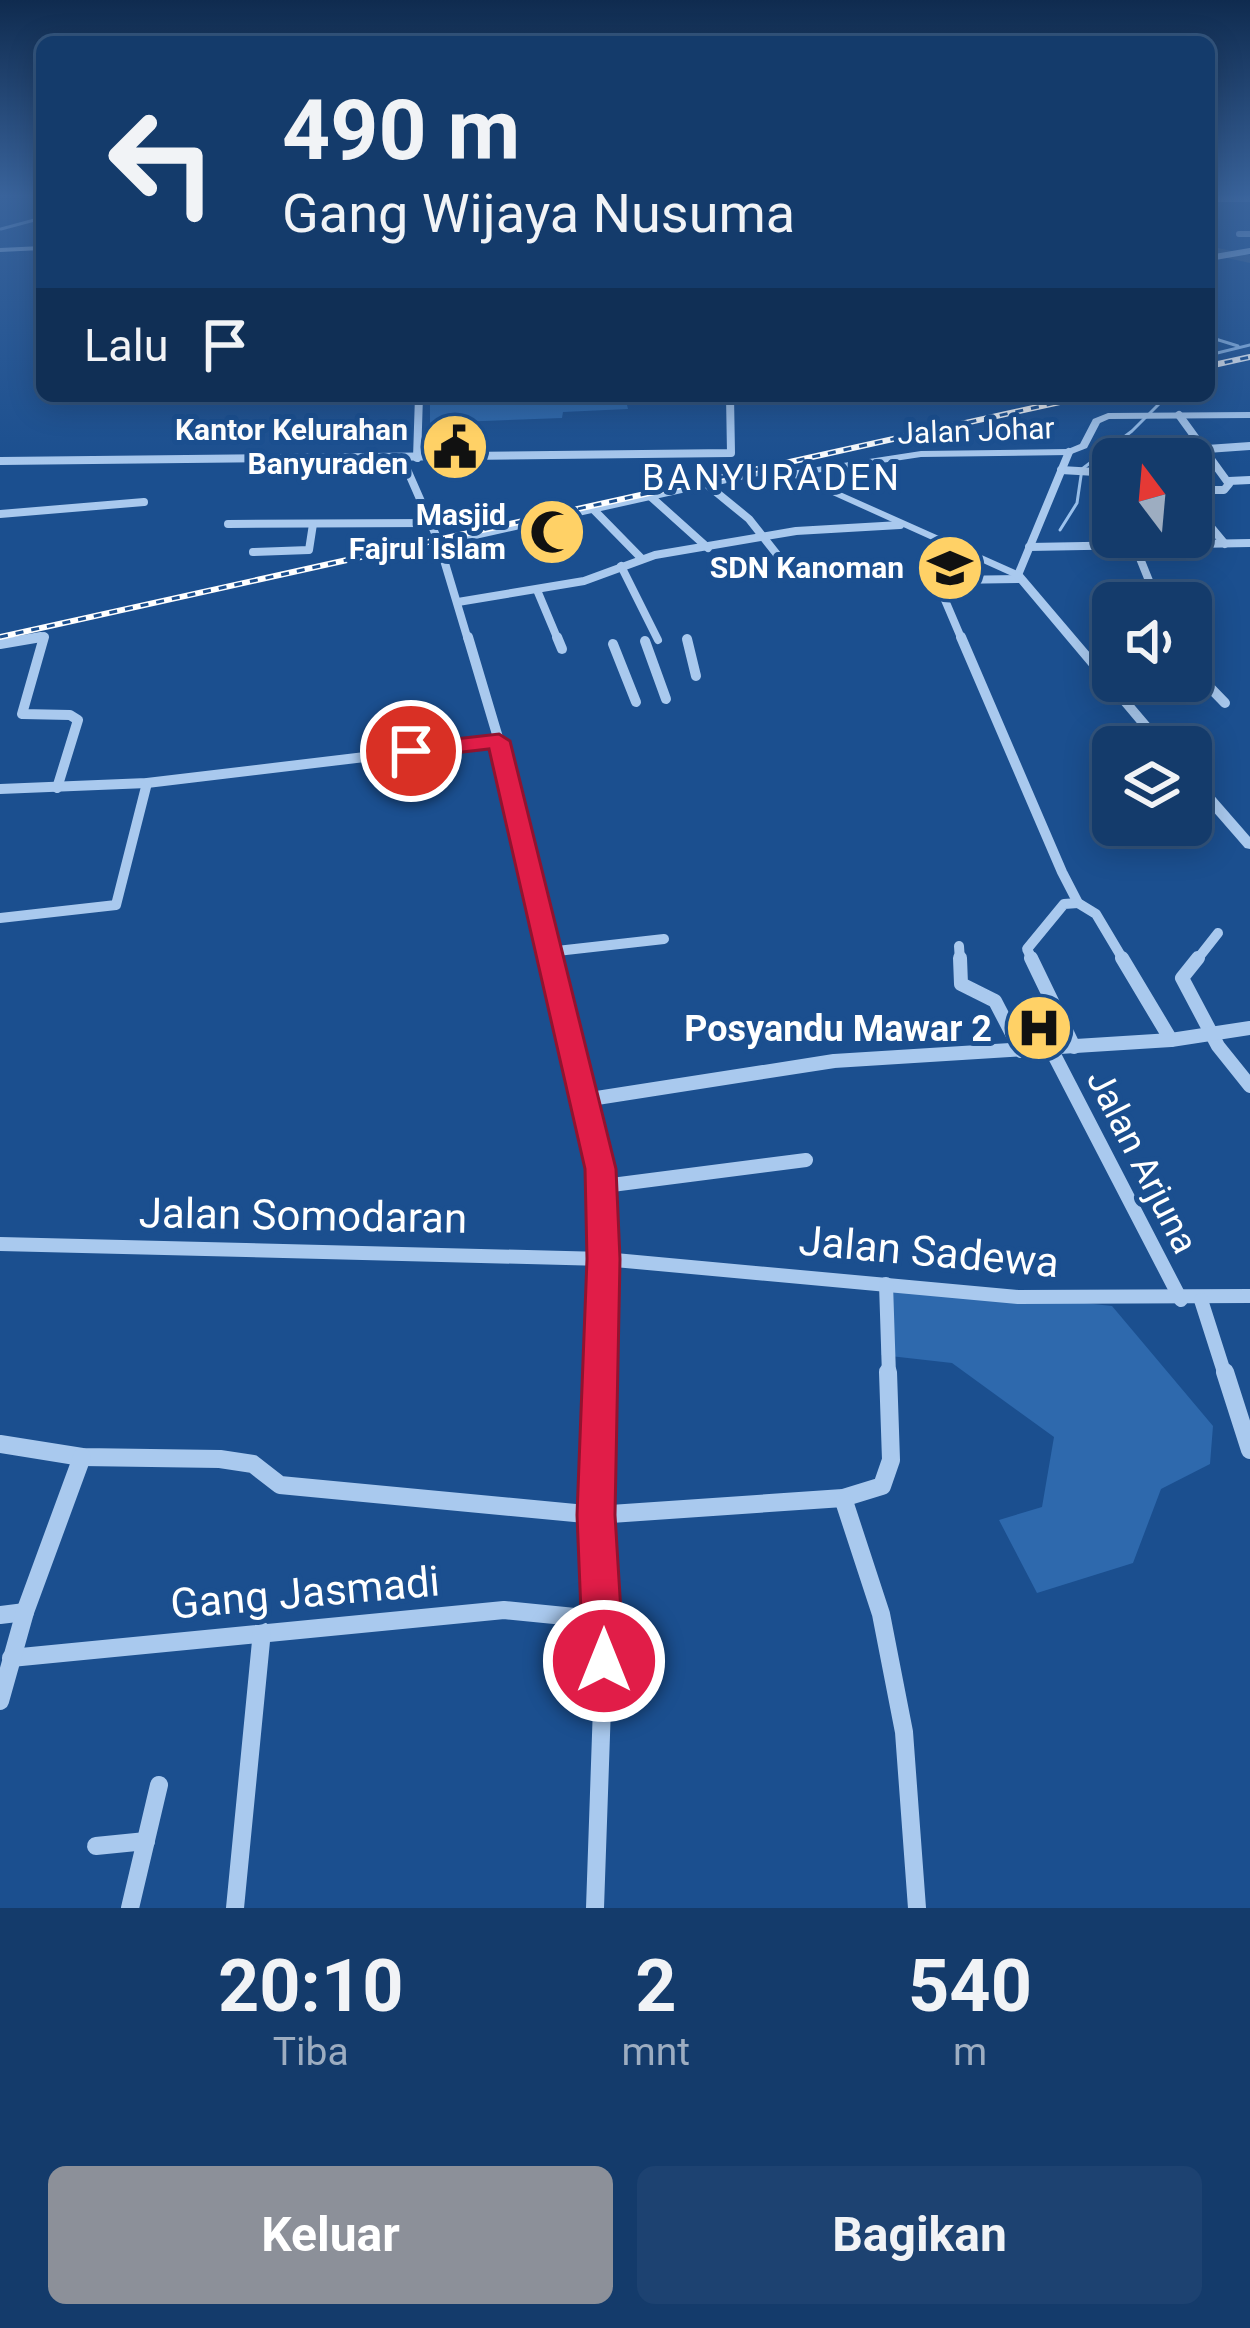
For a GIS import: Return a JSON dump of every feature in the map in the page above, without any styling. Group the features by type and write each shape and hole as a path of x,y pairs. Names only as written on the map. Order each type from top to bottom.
{"street":[{"path":"417,458 419,402"},
{"path":"0,461 731,453 730,402"},
{"path":"1179,415 1196,438"},
{"name":"Jalan Johar","path":"791,475 921,454 1069,452 1084,446 1099,418 1250,415"},
{"path":"1212,448 1250,446"},
{"path":"1019,577 1069,452"},
{"path":"402,458 440,543 499,741 604,1186 596,1515 605,1620 595,1908"},
{"path":"1212,459 1229,481"},
{"path":"440,543 771,470 791,475 1019,577 1146,726"},
{"path":"1061,470 1092,472"},
{"path":"1229,481 1250,480"},
{"path":"1212,490 1226,490 1229,481"},
{"path":"705,483 766,537 794,576"},
{"path":"650,496 708,548"},
{"path":"0,514 144,502"},
{"path":"592,508 642,559"},
{"path":"228,524 428,523"},
{"path":"253,552 309,550 313,524"},
{"path":"458,602 537,590 584,580 642,559 766,537 813,529 900,525"},
{"path":"1212,528 1225,544"},
{"path":"1212,544 1250,543"},
{"path":"1028,547 1092,546"},
{"path":"621,566 658,640"},
{"path":"1019,577 962,579 938,586 1078,903 1096,914 1171,1040"},
{"path":"537,590 562,649"},
{"path":"0,644 44,637 22,714 78,720 56,788"},
{"path":"687,639 696,676"},
{"path":"645,641 666,699"},
{"path":"613,644 637,702"},
{"path":"1212,690 1225,703"},
{"path":"0,788 147,782 499,741"},
{"path":"0,918 116,905 147,782"},
{"path":"1212,801 1250,844"},
{"path":"1073,1047 1027,949 1064,904 1078,903"},
{"path":"1218,933 1182,978 1214,1036 1250,1086"},
{"path":"548,952 664,938"},
{"path":"959,946 961,984 995,1000 1022,1051"},
{"path":"584,1100 834,1061 1171,1040 1250,1028"},
{"name":"Jalan Arjuna","path":"1051,1049 1181,1300"},
{"path":"604,1186 806,1160"},
{"name":"Jalan Somodaran","path":"0,1244 604,1259"},
{"name":"Jalan Sadewa","path":"604,1259 1018,1297 1201,1300 1250,1295"},
{"path":"0,1444 82,1456 220,1459 253,1464 280,1486 596,1515 843,1498 882,1486 889,1471 886,1284"},
{"path":"1201,1300 1250,1450"},
{"path":"0,1701 25,1612 82,1456"},
{"path":"843,1498 881,1614 904,1732 917,1908"},
{"name":"Gang Jasmadi","path":"11,1658 504,1610 605,1620"},
{"path":"0,1615 25,1612"},
{"path":"235,1908 262,1631"},
{"path":"130,1908 159,1785"},
{"path":"96,1846 146,1841"}],"shaded area":[{"path":"430,402 626,402 628,409 563,412 562,418 430,423"},
{"path":"883,1281 1112,1306 1213,1426 1210,1464 1161,1489 1133,1563 1037,1593 999,1520 1042,1507 1054,1437 952,1363 881,1355"}],"building":[{"path":"480,426 480,433 428,434 429,427"},
{"path":"1047,1012 1056,1030 1034,1031 1025,1015"}],"waterway":[{"path":"1215,339 1238,346"},
{"path":"1215,354 1250,345"},
{"path":"1060,530 1077,503 1082,469 1161,402"}],"railway":[{"path":"1215,365 1250,357"},
{"path":"0,637 1060,402"}],"place":[{"name":"Kantor Kelurahan Banyuraden","path":"455,447"},
{"name":"Masjid Fajrul Islam","path":"552,532"},
{"name":"SDN Kanoman","path":"950,568"},
{"name":"Posyandu Mawar 2","path":"1039,1028"}],"district":[{"name":"BANYURADEN","path":"772,477"}],"route":[{"path":"411,751 499,741 604,1186 596,1515 604,1661"}]}
